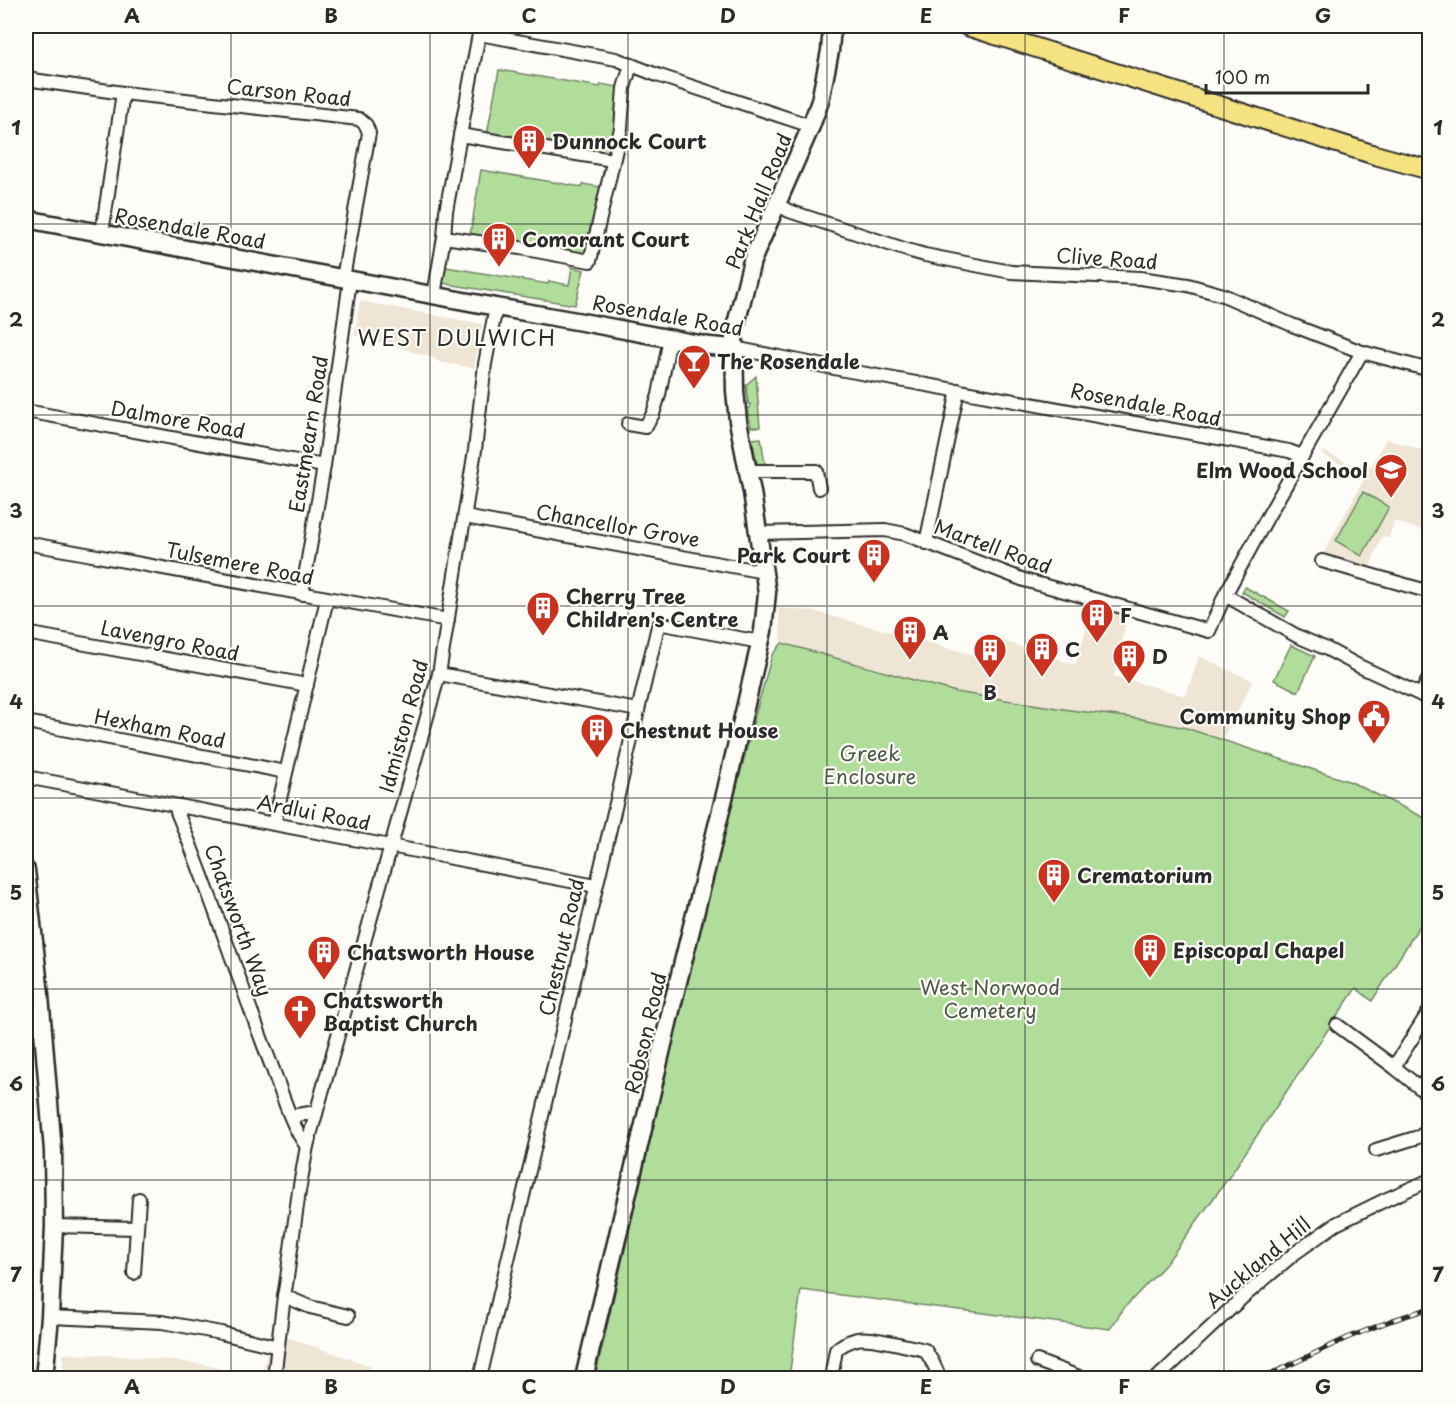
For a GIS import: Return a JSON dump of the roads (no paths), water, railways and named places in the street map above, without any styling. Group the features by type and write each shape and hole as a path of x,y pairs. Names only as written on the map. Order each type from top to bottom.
{"main road":[{"path":"967,26 1375,156 1430,170"}],"street":[{"name":"Park Hall Road","path":"760,642 767,594 759,533 738,421 734,332 752,261 820,101 832,26"},
{"path":"435,295 446,211 480,30 616,59 811,126"},
{"path":"444,237 590,261 621,128 624,88 631,65"},
{"name":"Carson Road","path":"26,79 123,93 359,119 366,125 369,133 347,279"},
{"path":"102,233 123,93"},
{"path":"460,135 614,160"},
{"name":"Clive Road","path":"776,204 789,211 907,250 973,265 1011,272 1140,278 1188,285 1223,296 1362,352 1430,370"},
{"name":"Rosendale Road","path":"26,219 1289,451 1302,456"},
{"name":"Eastmearn Road","path":"302,594 324,466 347,279"},
{"name":"Idmiston Road","path":"307,1146 439,674 475,450 485,364 496,307"},
{"path":"628,424 645,427 654,414 670,338"},
{"path":"1362,352 1226,595 1297,636 1425,697 1430,676"},
{"path":"926,543 958,390"},
{"name":"Dalmore Road","path":"26,411 324,466"},
{"path":"748,471 816,471 819,488"},
{"name":"Chancellor Grove","path":"465,517 764,572"},
{"name":"Martell Road","path":"759,533 885,530 905,534 1024,580 1209,631 1226,595"},
{"name":"Tulsemere Road","path":"26,543 448,621"},
{"path":"1322,561 1430,592"},
{"path":"274,824 327,599"},
{"name":"Chestnut Road","path":"480,1378 658,626 660,624 760,642"},
{"name":"Lavengro Road","path":"26,633 307,685"},
{"name":"Robson Road","path":"584,1378 760,642"},
{"path":"439,674 638,710"},
{"name":"Hexham Road","path":"26,722 286,772"},
{"name":"Ardlui Road","path":"26,777 596,886"},
{"name":"Chatsworth Way","path":"178,806 177,812 266,1052 291,1116 307,1146"},
{"path":"26,870 40,995 54,1161 50,1317 44,1378"},
{"path":"1394,1067 1430,1010"},
{"path":"1337,1025 1430,1096"},
{"path":"291,1116 316,1114"},
{"path":"1376,1150 1421,1136 1430,1128"},
{"path":"274,1378 307,1146"},
{"name":"Auckland Hill","path":"1157,1378 1295,1252 1336,1224 1430,1180"},
{"path":"134,1273 139,1200"},
{"path":"54,1226 137,1228"},
{"path":"284,1296 310,1307 348,1316"},
{"path":"50,1317 162,1322 222,1333 278,1347"},
{"path":"831,1378 837,1348 857,1339 925,1350 940,1378"},
{"path":"1037,1360 1082,1378"}],"railway":[{"path":"1262,1378 1347,1338 1430,1308"}],"place":[{"name":"Dunnock Court","path":"529,170"},
{"name":"Comorant Court","path":"499,268"},
{"name":"The Rosendale","path":"694,390"},
{"name":"Elm Wood School","path":"1391,499"},
{"name":"Park Court","path":"874,584"},
{"name":"Cherry Tree Children's Centre","path":"543,637"},
{"name":"F","path":"1097,644"},
{"name":"A","path":"910,661"},
{"name":"C","path":"1042,678"},
{"name":"B","path":"990,679"},
{"name":"D","path":"1129,685"},
{"name":"Community Shop","path":"1374,745"},
{"name":"Chestnut House","path":"597,759"},
{"name":"Crematorium","path":"1054,904"},
{"name":"Episcopal Chapel","path":"1150,979"},
{"name":"Chatsworth House","path":"324,981"},
{"name":"Chatsworth Baptist Church","path":"300,1040"}],"district":[{"name":"WEST DULWICH","path":"457,336"}],"park label":[{"name":"Greek Enclosure","path":"870,764"},
{"name":"West Norwood Cemetery","path":"990,998"}]}
